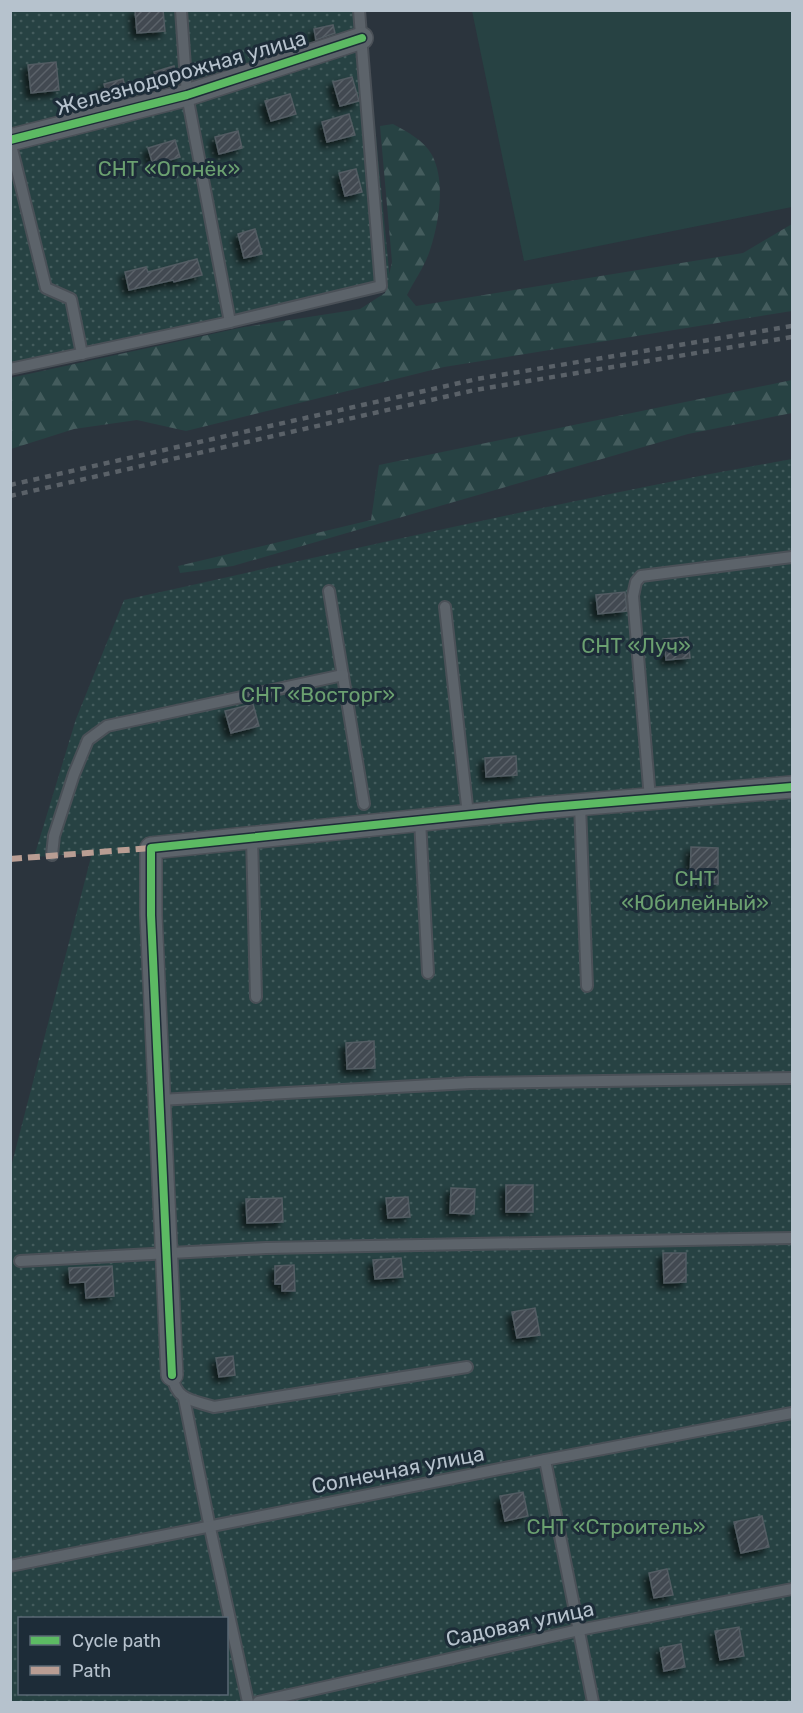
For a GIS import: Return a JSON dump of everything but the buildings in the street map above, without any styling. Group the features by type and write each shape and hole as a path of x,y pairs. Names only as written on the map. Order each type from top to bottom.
{"street":[{"name":"Железнодорожная улица","path":"10,141 187,95 362,39"},
{"path":"172,1375 151,915 151,848 468,815 792,787"}],"lane":[{"path":"181,10 187,95 230,322"},
{"path":"10,369 230,322 381,285 359,10"},
{"path":"10,141 46,288 71,299 82,354"},
{"path":"651,799 633,596 636,582 641,576 792,557"},
{"path":"328,591 364,804"},
{"path":"445,607 468,815"},
{"path":"52,855 57,826 88,740 107,726 343,675"},
{"path":"580,805 587,986"},
{"path":"420,820 428,973"},
{"path":"252,837 256,997"},
{"path":"159,1100 470,1083 792,1078"},
{"path":"20,1261 266,1248 792,1238"},
{"path":"172,1375 174,1388 184,1398 214,1407 467,1367"},
{"path":"184,1398 248,1702"},
{"name":"Солнечная улица","path":"10,1566 792,1413"},
{"path":"545,1460 593,1702"},
{"name":"Садовая улица","path":"258,1702 579,1630 792,1589"}],"green space":[{"name":"СНТ «Огонёк»","path":"10,11 364,11 390,281 11,367"},
{"path":"472,11 792,11 792,207 524,261"},
{"path":"393,124 415,137 429,150 439,177 440,202 433,239 425,262 407,295 416,306 743,253 792,224 792,311 444,367 186,431 137,420 74,429 11,449 10,378 244,327 360,309 385,293 392,262 380,126"},
{"path":"792,380 792,413 688,434 233,566 180,573 178,566 371,520 379,465"},
{"path":"792,459 792,1702 11,1702 11,1167 92,853 34,857 76,719 124,600 624,491"}],"railway":[{"path":"10,485 477,379 792,326"},
{"path":"10,496 475,390 792,337"}],"marked path":[{"path":"10,859 151,848"}],"cycle path":[{"path":"10,140 187,95 362,38"},
{"path":"172,1375 151,915 151,848 539,808 792,787"}],"park label":[{"name":"СНТ «Луч»","path":"636,646"},
{"name":"СНТ «Восторг»","path":"318,695"},
{"name":"СНТ «Юбилейный»","path":"695,891"},
{"name":"СНТ «Строитель»","path":"616,1527"}]}
